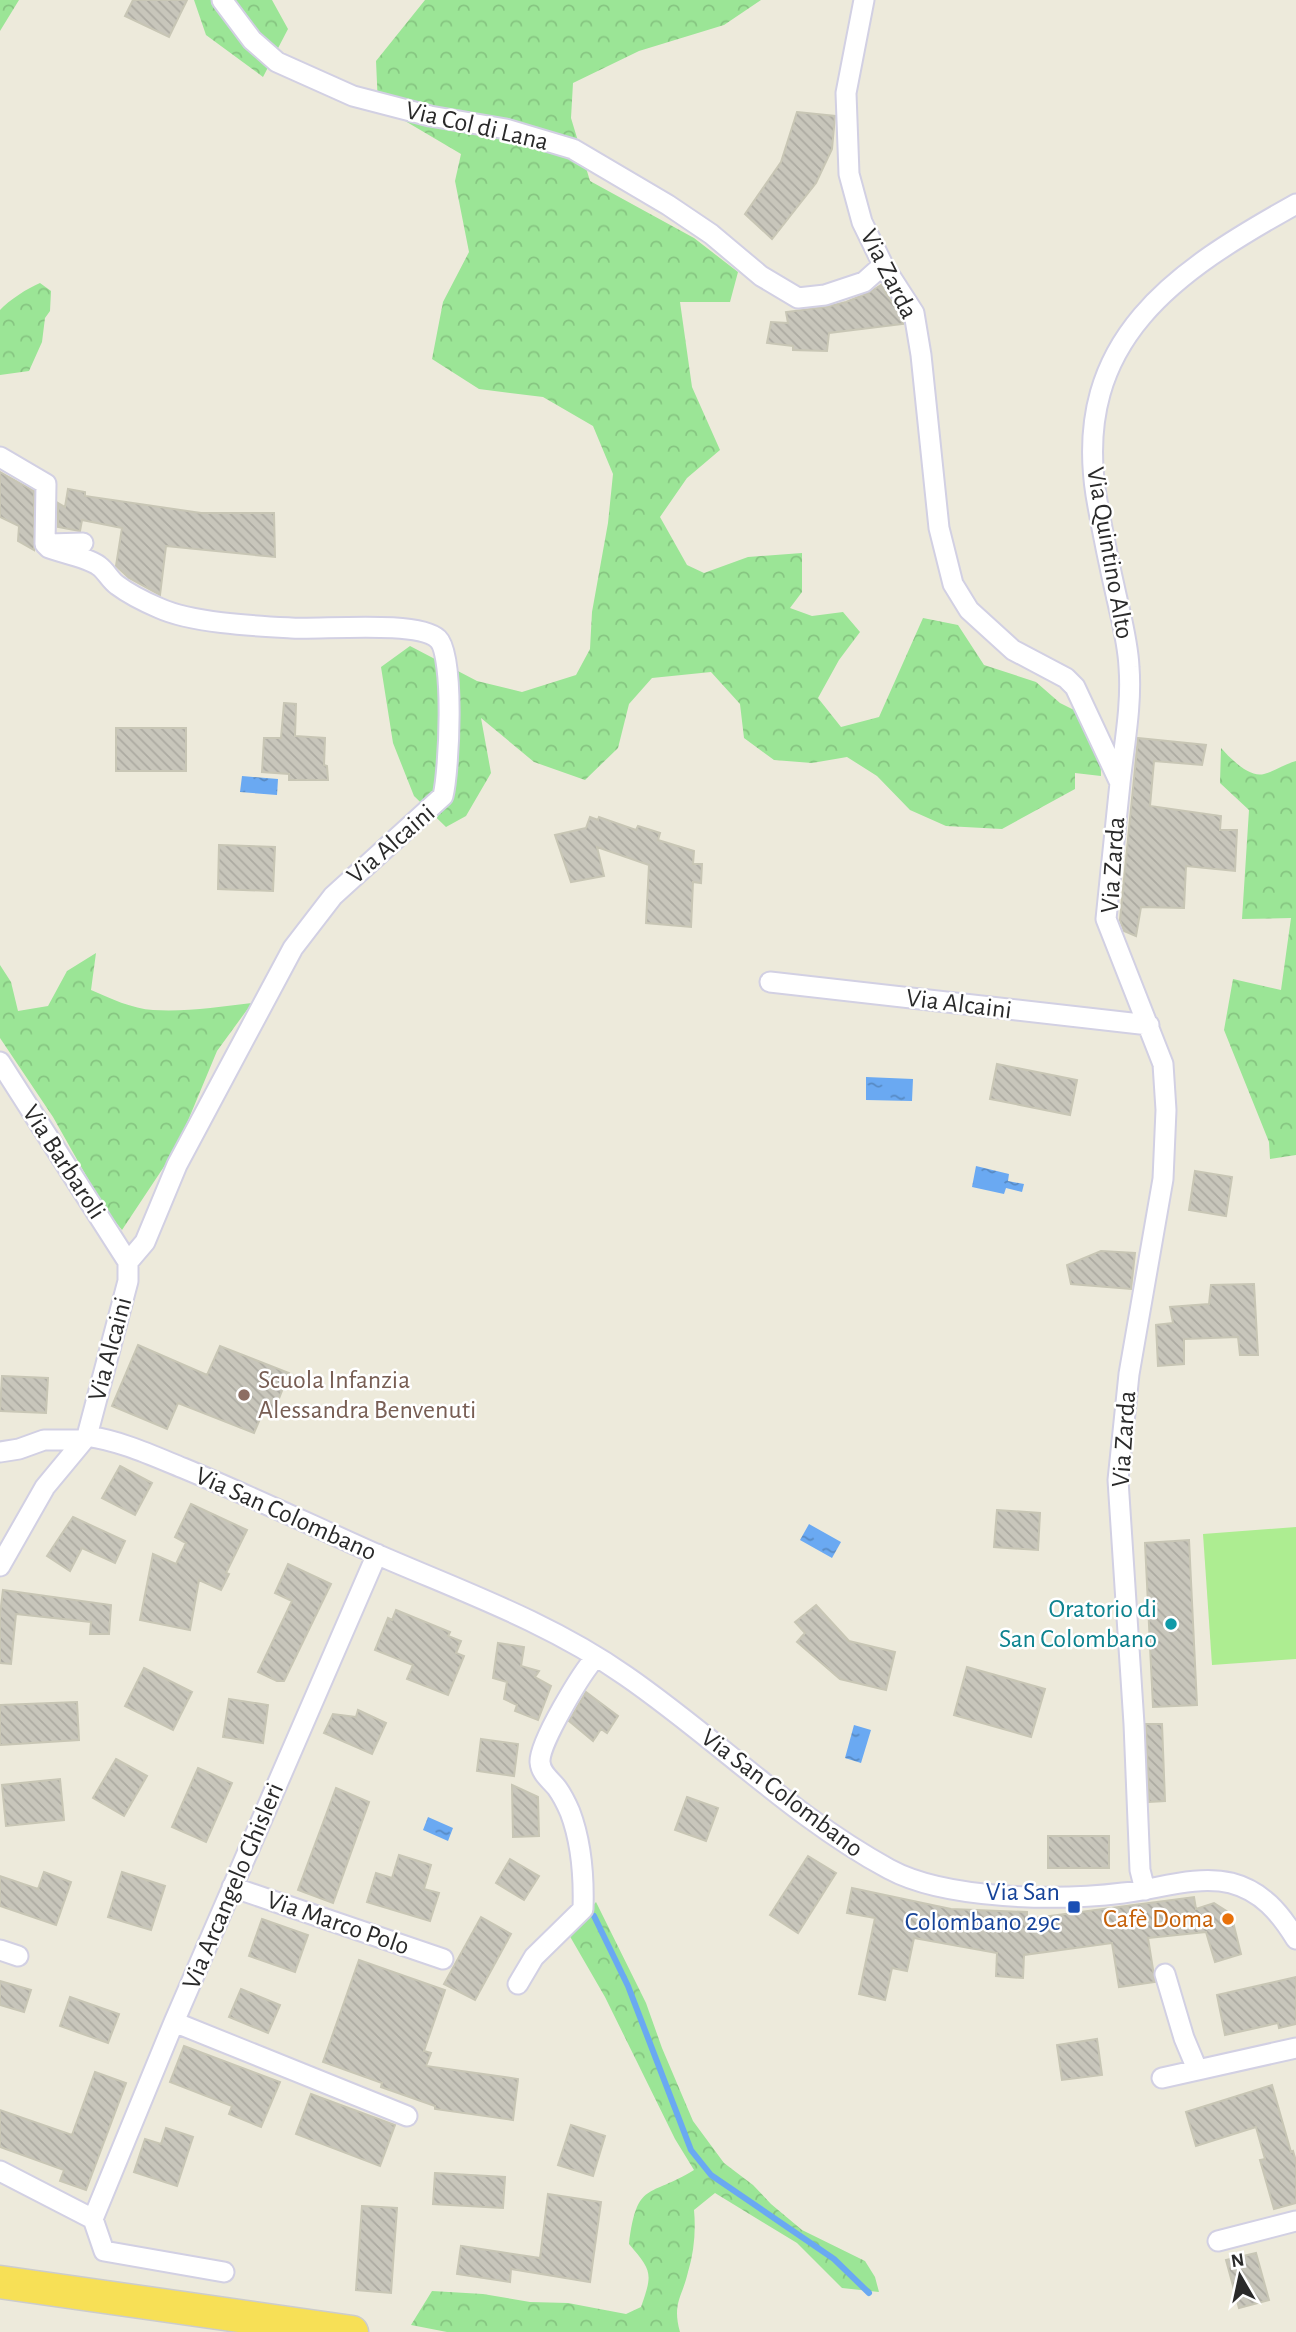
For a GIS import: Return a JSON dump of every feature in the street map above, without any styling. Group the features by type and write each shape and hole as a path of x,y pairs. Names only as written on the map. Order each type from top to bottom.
{"highway":[{"path":"0,2282 352,2332"},
{"path":"0,2301 216,2332"}],"street":[{"name":"Via Col di Lana","path":"222,0 252,40 277,62 353,96 430,116 506,128 573,149 668,205 711,234 761,276 798,298 825,295 864,282 883,265"},
{"name":"Via Zarda","path":"863,0 846,93 849,174 862,222 883,265 914,313 921,355 939,528 953,584 969,610 1013,650 1066,678 1075,687 1120,783 1107,919 1163,1064 1166,1110 1163,1179 1129,1374 1118,1480 1134,1724 1140,1870 1145,1890"},
{"name":"Via Quintino Alto","path":"1120,783 1130,697 1129,665 1103,533 1092,457 1094,422 1104,382 1117,351 1134,324 1168,290 1209,256 1296,204"},
{"path":"0,457 46,484 45,544 83,543"},
{"name":"Via Alcaini","path":"45,544 49,548 99,565 116,584 161,610 206,620 291,628 406,628 437,638 443,646 446,660 450,725 443,796 332,896 293,948 177,1165 145,1242 128,1262 128,1281 85,1438"},
{"name":"Via Alcaini","path":"770,982 1149,1025"},
{"name":"Via Barbaroli","path":"0,1062 128,1262"},
{"path":"0,1566 45,1486 85,1438"},
{"name":"Via San Colombano","path":"0,1452 44,1440 85,1438 115,1441 201,1475 518,1615 555,1633 625,1675 830,1834 920,1883 952,1889 1073,1898 1206,1881 1230,1883 1248,1889 1264,1899 1280,1914 1296,1939"},
{"name":"Via Arcangelo Ghisleri","path":"93,2219 174,2022 377,1555"},
{"path":"518,1984 534,1957 583,1909 584,1890 570,1812 558,1789 545,1776 540,1762 546,1739 586,1667 596,1657"},
{"name":"Via Marco Polo","path":"232,1887 443,1959"},
{"path":"1165,1975 1196,2069"},
{"path":"174,2022 407,2116"},
{"path":"1162,2078 1296,2048"},
{"path":"0,2171 93,2219 104,2251 224,2272"},
{"path":"1219,2241 1296,2221"}],"green space":[{"path":"0,0 19,0 0,31"},
{"path":"194,0 272,0 288,29 263,77 206,35"},
{"path":"425,0 761,0 724,25 639,51 573,83 571,118 590,181 694,238 738,272 730,302 680,302 692,387 720,450 687,478 660,517 687,565 704,573 748,557 802,553 802,592 790,608 812,616 843,612 860,632 839,660 818,698 841,727 879,717 923,618 958,625 984,665 1036,682 1060,703 1100,723 1101,776 1075,773 1075,789 1002,829 946,826 910,810 877,776 847,757 812,763 774,760 744,738 740,704 711,672 652,678 629,704 618,748 585,780 534,762 481,718 491,773 466,816 446,827 414,796 393,743 381,667 410,646 477,681 522,692 576,675 590,649 592,612 608,523 613,474 593,426 543,397 479,389 432,359 443,302 469,252 455,181 461,154 378,105 376,61"},
{"path":"40,283 51,291 50,311 45,318 42,342 29,371 0,375 0,310 8,302"},
{"path":"1221,748 1252,773 1268,773 1296,761 1296,1155 1270,1159 1269,1142 1224,1030 1233,979 1281,990 1291,918 1242,919 1249,810 1220,783"},
{"path":"96,953 91,990 113,1000 153,1010 202,1009 252,1003 217,1051 177,1147 122,1230 105,1209 53,1117 0,1038 0,965 11,982 18,1011 48,1006 67,971"},
{"path":"1296,1527 1296,1659 1212,1665 1203,1534"},
{"path":"596,1902 646,2003 693,2121 724,2163 753,2185 802,2230 865,2261 875,2277 879,2292 842,2288 797,2243 715,2193 694,2210 692,2257 677,2307 680,2332 447,2332 411,2325 432,2291 483,2294 530,2302 568,2303 626,2314 641,2307 649,2279 642,2260 629,2244 636,2209 648,2194 694,2170 675,2139 605,1997 568,1933"}],"water":[{"path":"242,776 278,779 277,795 240,792"},
{"path":"866,1077 913,1079 912,1101 866,1100"},
{"path":"976,1166 1009,1174 1008,1181 1024,1184 1022,1192 1006,1188 1004,1194 972,1187"},
{"path":"809,1524 841,1542 832,1558 800,1540"},
{"path":"854,1725 871,1730 861,1763 845,1758"},
{"path":"428,1817 453,1828 448,1841 423,1830"}],"building":[{"path":"133,0 187,0 169,37 125,16"},
{"path":"797,112 835,116 832,149 816,183 772,239 745,214 781,162"},
{"path":"881,285 903,324 829,333 827,351 793,350 793,346 767,343 771,322 788,323 786,312 846,302"},
{"path":"0,472 34,491 34,550 18,541 19,526 0,517"},
{"path":"68,489 85,492 85,496 201,513 274,513 275,557 166,546 160,595 129,578 116,566 122,528 82,520 80,531 58,527 58,503 65,507"},
{"path":"284,703 296,704 295,736 325,738 324,765 327,766 328,780 289,780 289,774 262,772 264,738 281,738"},
{"path":"116,728 186,728 186,771 116,771"},
{"path":"1138,738 1206,745 1202,765 1154,761 1150,806 1221,816 1220,830 1237,830 1235,871 1186,866 1184,908 1141,907 1136,936 1124,931 1120,920"},
{"path":"590,817 598,820 599,817 636,830 638,826 660,833 658,840 694,851 693,864 702,864 701,883 693,882 691,927 646,923 649,865 597,847 604,876 571,882 555,835 586,828"},
{"path":"219,845 275,847 273,891 218,889"},
{"path":"997,1064 1077,1080 1070,1115 990,1099"},
{"path":"1195,1171 1232,1177 1226,1216 1189,1210"},
{"path":"1101,1251 1135,1253 1131,1289 1071,1284 1067,1265"},
{"path":"1254,1284 1258,1355 1240,1355 1238,1337 1184,1339 1184,1364 1158,1366 1156,1325 1173,1323 1170,1307 1209,1304 1211,1285"},
{"path":"138,1345 207,1375 220,1346 289,1373 274,1411 265,1407 254,1433 178,1403 167,1429 112,1406"},
{"path":"2,1376 48,1378 46,1413 0,1411"},
{"path":"120,1466 152,1483 135,1515 102,1498"},
{"path":"191,1504 247,1530 226,1573 229,1574 221,1590 199,1580 190,1630 140,1620 153,1554 176,1564 186,1543 175,1537"},
{"path":"997,1510 1040,1513 1038,1550 994,1547"},
{"path":"73,1517 125,1541 115,1563 82,1548 70,1571 47,1556"},
{"name":"Oratorio di San Colombano","path":"1189,1540 1197,1705 1153,1707 1145,1543"},
{"path":"288,1564 331,1584 284,1681 277,1681 258,1672 292,1601 275,1593"},
{"path":"3,1590 111,1605 109,1634 90,1634 91,1622 16,1614 11,1664 0,1663"},
{"path":"816,1605 849,1641 895,1652 886,1690 840,1679 797,1642 805,1633 795,1622"},
{"path":"396,1610 450,1632 448,1636 461,1641 456,1653 464,1656 448,1695 407,1679 413,1665 375,1650 388,1618 392,1620"},
{"path":"498,1643 524,1647 521,1666 539,1671 535,1677 551,1686 538,1720 515,1711 517,1705 504,1699 507,1682 493,1678"},
{"path":"967,1667 1045,1689 1031,1737 954,1715"},
{"path":"144,1668 192,1692 173,1730 125,1706"},
{"path":"586,1692 618,1716 607,1733 601,1729 593,1741 569,1721"},
{"path":"229,1699 268,1705 263,1743 223,1737"},
{"path":"77,1702 79,1740 0,1745 0,1705"},
{"path":"358,1710 386,1723 372,1754 324,1733 333,1714 356,1717"},
{"path":"1146,1724 1162,1724 1165,1801 1149,1802"},
{"path":"481,1739 518,1744 514,1776 477,1771"},
{"path":"116,1759 147,1776 124,1816 93,1798"},
{"path":"198,1768 232,1783 206,1842 172,1827"},
{"path":"60,1779 64,1820 6,1826 2,1785"},
{"path":"512,1785 538,1797 539,1836 513,1837"},
{"path":"336,1788 369,1802 333,1903 298,1890"},
{"path":"687,1797 718,1808 706,1841 675,1830"},
{"path":"1048,1836 1109,1836 1109,1868 1048,1868"},
{"path":"399,1855 431,1865 424,1889 439,1893 430,1921 367,1902 376,1873 392,1878"},
{"path":"808,1856 836,1873 798,1933 770,1915"},
{"path":"510,1859 539,1876 524,1900 496,1883"},
{"path":"44,1872 71,1882 56,1925 0,1906 0,1876 38,1889"},
{"path":"122,1872 165,1886 151,1930 108,1917"},
{"path":"852,1888 951,1909 1027,1912 1027,1919 1194,1897 1196,1909 1214,1903 1231,1914 1241,1954 1215,1962 1206,1932 1148,1938 1155,1982 1119,1987 1112,1943 1024,1955 1023,1978 996,1976 997,1953 914,1938 907,1971 892,1968 885,2000 859,1994 875,1918 847,1913"},
{"path":"481,1917 511,1934 475,2000 444,1984"},
{"path":"262,1919 308,1935 295,1972 249,1956"},
{"path":"359,1960 445,1990 424,2051 431,2053 426,2066 518,2079 513,2120 435,2109 435,2106 381,2087 382,2083 323,2062"},
{"path":"1296,1977 1296,2024 1279,2028 1278,2023 1225,2035 1217,1995"},
{"path":"0,1981 31,1990 24,2012 0,2005"},
{"path":"241,1989 280,2005 268,2033 229,2017"},
{"path":"70,1997 119,2014 108,2043 60,2026"},
{"path":"1097,2039 1102,2075 1062,2080 1057,2045"},
{"path":"184,2046 280,2082 261,2127 229,2114 232,2106 170,2082"},
{"path":"95,2072 126,2083 86,2190 60,2181 64,2170 0,2147 0,2110 72,2135"},
{"path":"1272,2085 1296,2161 1296,2203 1274,2209 1260,2160 1265,2159 1256,2127 1196,2146 1186,2112"},
{"path":"311,2094 395,2125 380,2166 296,2134"},
{"path":"571,2125 605,2136 593,2176 558,2165"},
{"path":"166,2128 193,2137 177,2186 134,2172 145,2139 161,2144"},
{"path":"435,2173 505,2177 503,2208 433,2204"},
{"path":"548,2194 601,2202 590,2282 511,2269 510,2282 457,2274 461,2246 540,2258"},
{"path":"362,2206 397,2208 391,2293 356,2290"},
{"path":"1256,2253 1269,2300 1239,2308 1226,2260"}],"waterway":[{"path":"594,1916 628,1986 691,2150 711,2175 834,2259 869,2293"}],"place":[{"name":"Scuola Infanzia Alessandra Benvenuti","path":"244,1395"},
{"name":"Oratorio di San Colombano","path":"1171,1624"},
{"name":"Via San Colombano 29c","path":"1074,1907"},
{"name":"Cafè Doma","path":"1228,1919"}]}
